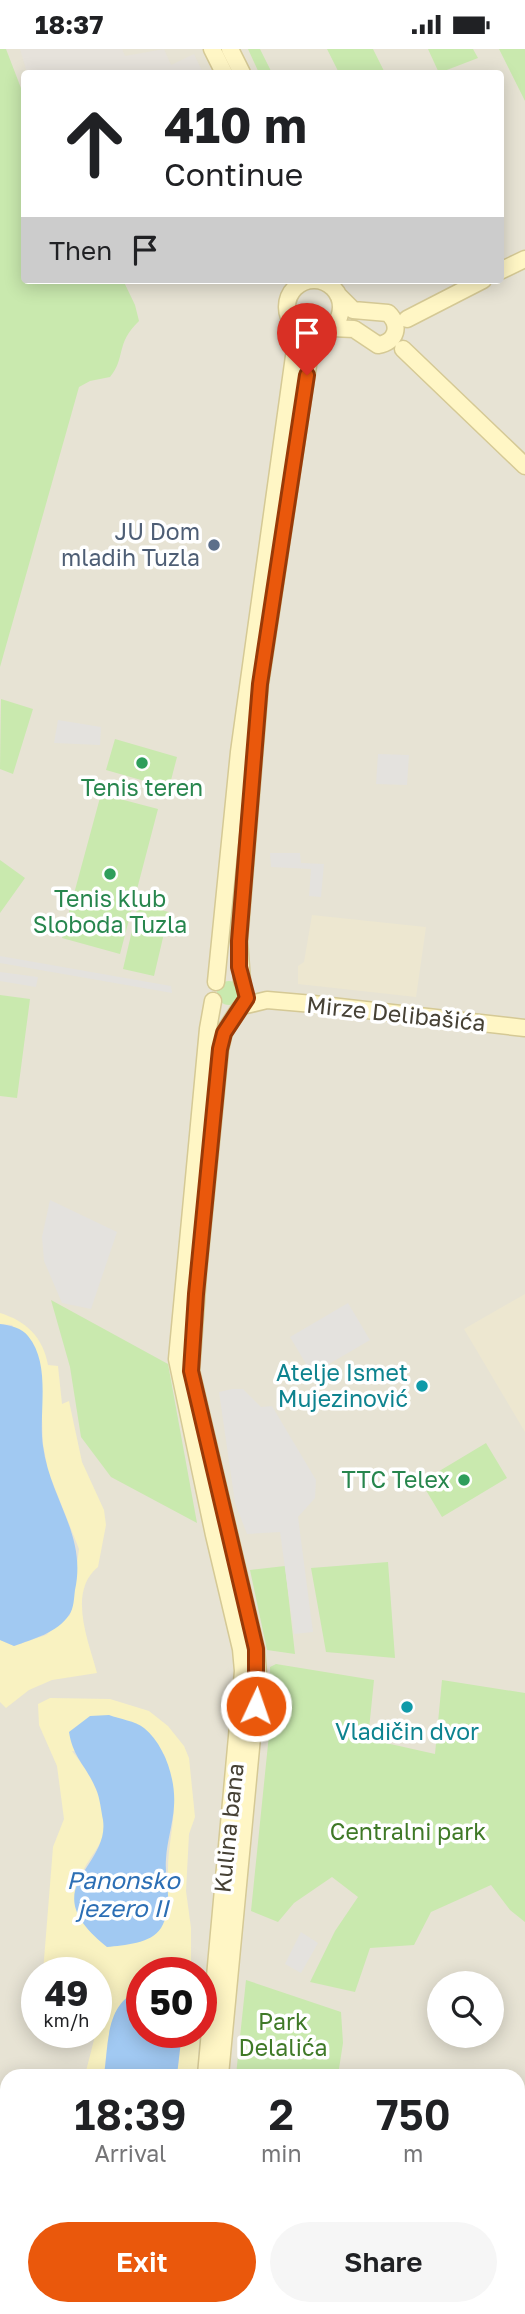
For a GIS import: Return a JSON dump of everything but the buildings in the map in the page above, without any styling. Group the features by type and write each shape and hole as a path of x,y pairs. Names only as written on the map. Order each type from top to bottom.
{"main road":[{"path":"212,49 222,70"},
{"path":"230,49 240,70"},
{"path":"504,269 525,259"},
{"path":"293,286 287,309 294,326 308,334 348,327 373,343 476,284"},
{"path":"328,285 353,310 383,311 395,328 403,349 525,466"},
{"path":"328,285 340,311 328,330"},
{"name":"Kulina bana","path":"207,2069 243,1671 241,1649 177,1359 208,1028 213,1001 212,989 216,982 239,752 295,349 294,326"},
{"name":"Kulina bana","path":"221,2069 258,1674 256,1649 195,1395 192,1335 220,1049 224,1033 247,998 239,941 260,684 310,352 328,330"},
{"path":"216,982 232,976 243,983"},
{"name":"Mirze Delibašića","path":"243,983 268,1000"},
{"name":"Mirze Delibašića","path":"241,1007 268,1000 525,1028"},
{"path":"213,1001 225,1011 241,1007"}],"shaded area":[{"path":"0,49 525,49 525,2069 0,2069"},
{"path":"20,49 122,49 125,56 164,49 171,65 194,54 202,70 26,70"},
{"path":"58,720 101,727 100,745 54,743"},
{"path":"378,754 409,755 407,785 376,784"},
{"path":"270,853 300,853 301,863 324,864 321,897 309,896 311,869 271,867"},
{"path":"312,915 426,927 416,997 298,984 298,966 304,962"},
{"path":"0,956 171,986 172,993 0,963"},
{"path":"0,972 38,977 36,987 0,981"},
{"path":"50,1200 117,1232 91,1309 62,1303 44,1261 42,1237"},
{"path":"525,1294 525,1432 464,1329"},
{"path":"348,1303 370,1340 312,1374 290,1337"},
{"path":"243,1389 261,1407 272,1406 316,1480 315,1498 298,1517 313,1632 294,1634 280,1532 247,1534 235,1503 219,1392"},
{"path":"301,1932 318,1943 301,1973 285,1964"}],"green space":[{"path":"0,49 6,49 21,88 21,284 125,284 139,321 123,344 118,363 110,377 90,381 79,387 0,667"},
{"path":"248,49 260,49 270,70 258,70"},
{"path":"327,49 373,49 384,70 338,70"},
{"path":"428,49 473,49 478,58 447,70 438,70"},
{"path":"499,49 525,49 525,101"},
{"name":"Tenis teren","path":"1,699 33,709 13,774 0,769"},
{"name":"Tenis teren","path":"115,739 177,757 169,788 106,770"},
{"name":"Tenis klub Sloboda Tuzla","path":"101,794 158,809 120,954 62,938"},
{"path":"0,860 25,878 0,913"},
{"path":"138,905 169,912 154,976 123,969"},
{"path":"229,981 240,988 241,993 234,1004 229,1005 218,998 217,993 224,982"},
{"path":"0,995 30,999 17,1098 0,1096"},
{"path":"51,1300 168,1364 197,1523 111,1477 81,1437 70,1367"},
{"name":"TTC Telex","path":"486,1443 507,1478 442,1517 421,1482"},
{"path":"388,1562 395,1658 326,1652 311,1568"},
{"path":"285,1566 295,1654 267,1650 250,1570"},
{"name":"Centralni park","path":"276,1664 374,1680 368,1739 435,1754 442,1680 525,1693 525,1922 510,1910 491,1885 431,1912 414,1945 370,1948 355,1992 310,1982 335,1931 358,1897 332,1877 294,1903 278,1922 251,1911 271,1715 270,1667"},
{"name":"Park Delalića","path":"246,1980 341,2012 343,2043 339,2069 237,2069"}],"sand":[{"path":"0,1313 32,1331 42,1346 48,1365 58,1366 62,1404 69,1401 82,1462 104,1510 106,1525 98,1567 89,1577 82,1603 86,1632 97,1673 52,1680 29,1690 6,1708 0,1702 0,1640 14,1646 46,1635 70,1615 79,1549 48,1471 43,1444 40,1363 12,1325 0,1324"},
{"path":"50,1698 110,1699 149,1711 168,1726 184,1746 189,1758 195,1817 189,1834 186,1891 191,1928 191,1957 126,1957 126,1999 112,2022 112,1957 44,1957 53,1847 64,1819 57,1766 39,1725 38,1704","holes":["72,1751 164,1754 174,1797 168,1864 169,1885 107,1947 87,1927 77,1907 77,1885 102,1838 104,1819 96,1788"]},
{"path":"92,2048 107,2048 105,2069 87,2069"},
{"path":"180,2048 199,2048 197,2069 178,2069"}],"water":[{"path":"0,1324 16,1327 25,1333 40,1361 43,1446 47,1465 72,1534 77,1570 73,1606 64,1621 44,1635 14,1646 0,1640"},
{"name":"Panonsko jezero II","path":"109,1715 136,1724 151,1735 168,1764 174,1796 166,1859 168,1902 165,1919 161,1928 151,1937 137,1943 107,1947 86,1926 76,1909 75,1893 79,1879 96,1852 102,1837 103,1820 97,1793 74,1749 69,1732 90,1716"},
{"path":"126,1999 126,2048 180,2048 178,2069 105,2069 107,2048 112,2048 112,2022"}],"place":[{"name":"JU Dom mladih Tuzla","path":"214,545"},
{"name":"Tenis teren","path":"142,763"},
{"name":"Tenis klub Sloboda Tuzla","path":"110,874"},
{"name":"Atelje Ismet Mujezinović","path":"422,1386"},
{"name":"TTC Telex","path":"464,1480"},
{"name":"Vladičin dvor","path":"407,1707"}],"route":[{"path":"256,1706 256,1649 195,1395 191,1371 192,1335 220,1049 230,1020 247,998 247,989 239,967 239,941 260,684 307,375"}]}
